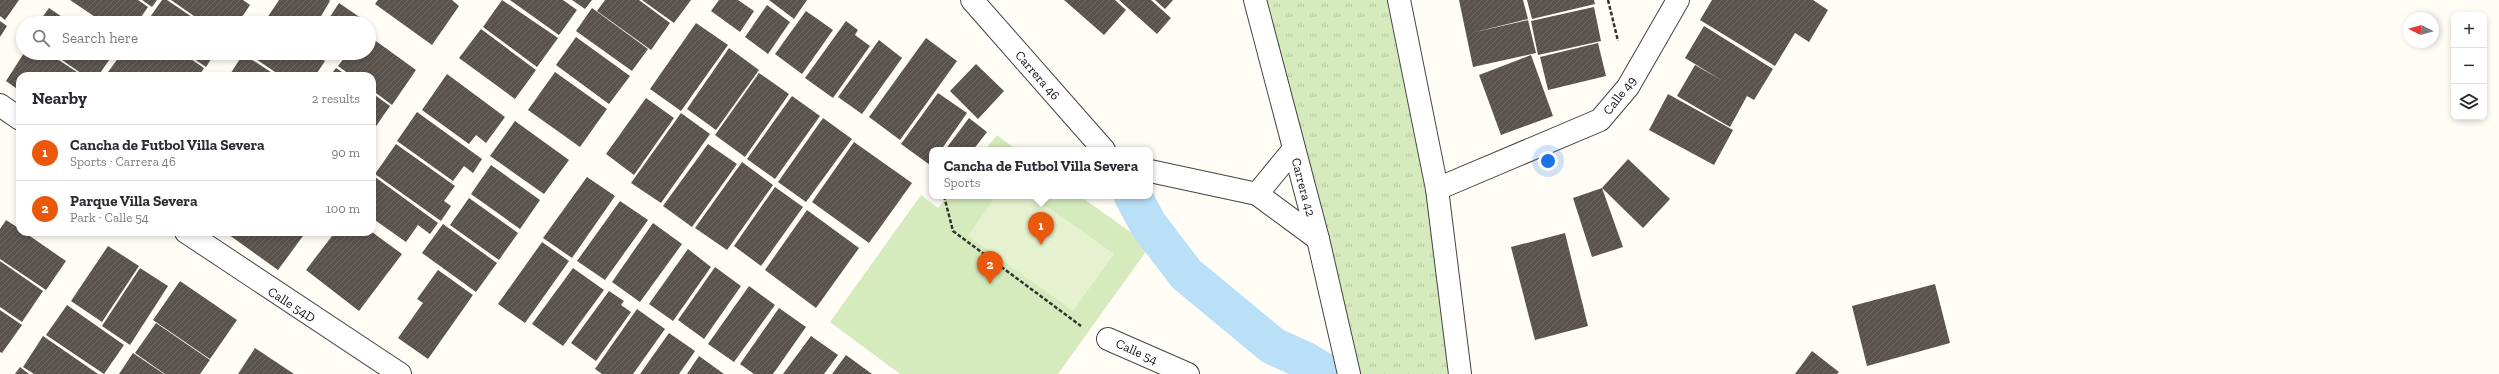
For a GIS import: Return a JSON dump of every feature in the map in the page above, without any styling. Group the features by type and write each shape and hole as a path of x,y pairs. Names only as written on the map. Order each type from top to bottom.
{"street":[{"name":"Carrera 46","path":"972,0 1101,147"},
{"name":"Carrera 42","path":"1255,0 1318,239 1349,374"},
{"path":"1399,0 1437,189 1460,374"},
{"name":"Calle 49","path":"1437,189 1600,120 1628,87 1678,0"},
{"path":"0,105 16,116"},
{"path":"1258,194 1294,149"},
{"path":"1153,172 1258,194 1318,239"},
{"name":"Calle 54D","path":"192,236 400,374"},
{"name":"Calle 54","path":"1108,338 1188,374"}],"path":[{"path":"945,199 953,232 1085,329 1108,338"}],"green space":[{"path":"1256,0 1399,0 1454,374 1359,374"},
{"path":"997,135 1013,147 987,147"},
{"path":"921,195 938,208 946,199 1084,199 1150,246 1058,374 900,374 830,322"},
{"path":"994,199 1036,199 1114,254 1073,311 968,236"}],"building":[{"path":"0,0 19,0 5,20 0,16"},
{"path":"70,0 138,0 148,7 142,16 94,16"},
{"path":"142,0 157,0 152,7"},
{"path":"162,0 167,0 191,16 151,16"},
{"path":"171,0 243,0 250,5 243,16 194,16"},
{"path":"279,0 330,1 321,16 268,16"},
{"path":"378,0 452,0 459,6 432,45 375,4"},
{"path":"502,0 558,38 537,67 483,27"},
{"path":"510,0 563,0 577,10 559,35"},
{"path":"572,0 592,0 585,9"},
{"path":"605,0 639,0 670,23 651,50 597,11"},
{"path":"642,0 691,0 674,23"},
{"path":"719,0 738,0 754,11 740,32 711,11"},
{"path":"769,0 807,0 794,19"},
{"path":"1064,0 1115,0 1126,10 1104,35"},
{"path":"1119,0 1151,0 1171,18 1157,34"},
{"path":"1155,0 1173,0 1165,9"},
{"path":"1459,0 1523,0 1528,19 1471,33 1528,20 1536,53 1473,67"},
{"path":"1527,0 1594,0 1595,4 1532,19"},
{"path":"1712,0 1813,0 1828,10 1809,42 1795,33 1775,66 1700,20"},
{"path":"339,3 358,16 331,16"},
{"path":"767,5 790,22 768,54 745,37"},
{"path":"1594,7 1601,41 1538,55 1531,21"},
{"path":"49,8 61,16 43,16"},
{"path":"592,8 648,49 632,71 576,31"},
{"path":"806,11 833,30 802,74 775,54"},
{"path":"0,21 7,26 0,37"},
{"path":"846,21 858,30 855,35 870,46 833,98 805,78"},
{"path":"696,23 728,45 681,111 650,89"},
{"path":"1704,26 1773,69 1754,100 1747,96 1730,127 1677,96 1695,65 1723,81 1685,58"},
{"path":"481,29 536,70 515,99 459,58"},
{"path":"576,37 630,76 609,104 556,65"},
{"path":"926,38 957,61 900,140 869,117"},
{"path":"879,40 902,58 862,114 838,97"},
{"path":"376,41 416,70 392,105 376,93 376,72 346,72 338,66 343,60 376,60"},
{"path":"1598,43 1606,76 1548,90 1540,57"},
{"path":"729,48 759,70 716,130 687,109"},
{"path":"1531,55 1553,116 1501,135 1479,75"},
{"path":"20,60 59,60 77,72 16,72 16,88 6,81"},
{"path":"62,60 109,60 101,72 79,72"},
{"path":"117,60 192,60 204,68 202,72 141,72 138,70 141,72 108,72"},
{"path":"196,60 210,60 206,67"},
{"path":"239,60 252,60 271,72 232,72"},
{"path":"257,60 325,61 318,72 275,72"},
{"path":"976,64 1004,91 978,119 950,91"},
{"path":"336,68 342,72 333,72"},
{"path":"555,72 607,109 580,147 528,110"},
{"path":"759,73 789,94 745,157 715,135"},
{"path":"447,74 505,117 486,143 476,135 469,144 422,110"},
{"path":"938,93 967,113 943,147 929,147 929,164 901,144"},
{"path":"1668,94 1733,130 1714,165 1649,130"},
{"path":"376,96 390,106 376,126"},
{"path":"792,96 820,116 775,179 747,159"},
{"path":"646,98 674,118 634,175 606,154"},
{"path":"417,112 482,159 473,173 464,166 453,181 397,141"},
{"path":"681,113 710,134 661,203 631,183"},
{"path":"823,118 852,139 806,202 778,182"},
{"path":"969,118 987,132 975,147 947,147"},
{"path":"515,121 569,160 544,194 490,156"},
{"path":"854,142 912,183 869,243 812,202"},
{"path":"396,144 455,186 444,201 451,206 441,221 376,175"},
{"path":"708,144 737,164 692,227 663,206"},
{"path":"1628,159 1670,199 1643,228 1602,188"},
{"path":"742,162 773,185 727,250 695,228"},
{"path":"491,165 540,200 520,229 471,194"},
{"path":"587,177 615,196 572,258 543,238"},
{"path":"376,178 438,223 430,234 418,225 406,242 376,221"},
{"path":"775,187 803,207 761,266 734,246"},
{"path":"1602,188 1623,247 1592,257 1573,198"},
{"path":"469,198 518,233 499,260 450,225"},
{"path":"620,201 648,220 605,280 577,261"},
{"path":"807,210 859,248 816,308 765,270"},
{"path":"6,220 16,226 16,236 30,236 66,261 46,290 0,259 0,229"},
{"path":"653,223 682,244 640,302 612,282"},
{"path":"443,224 497,263 476,292 422,253"},
{"path":"1565,233 1588,326 1535,340 1511,247"},
{"path":"376,235 402,254 359,311 306,270 332,236"},
{"path":"231,236 303,236 278,270"},
{"path":"542,242 569,261 525,323 498,304"},
{"path":"108,246 139,266 102,322 71,301"},
{"path":"688,249 711,267 673,321 649,304"},
{"path":"0,261 43,291 22,322 0,307"},
{"path":"715,267 741,286 704,339 678,320"},
{"path":"140,268 168,286 130,345 102,326"},
{"path":"573,268 604,290 563,346 532,324"},
{"path":"438,270 473,295 428,359 398,338 423,303 417,299"},
{"path":"180,281 237,320 210,359 153,320"},
{"path":"1935,284 1950,343 1867,366 1852,306"},
{"path":"749,286 775,305 734,362 708,344"},
{"path":"609,291 624,301 621,305 631,312 596,361 571,343"},
{"path":"67,305 124,345 104,374 46,335"},
{"path":"779,308 806,327 773,374 754,374 740,364"},
{"path":"637,309 665,329 633,374 602,374 595,369"},
{"path":"0,310 22,325 2,353 0,352"},
{"path":"156,323 210,360 200,374 165,374 135,353"},
{"path":"669,333 695,351 679,374 640,374"},
{"path":"43,336 98,374 34,374 23,367"},
{"path":"811,336 838,355 824,374 783,374"},
{"path":"255,348 294,374 238,374"},
{"path":"1812,351 1839,372 1837,374 1795,374"},
{"path":"133,353 164,374 119,374"},
{"path":"846,355 872,374 832,374"},
{"path":"699,356 724,374 687,374"},
{"path":"20,367 29,374 15,374"}],"waterway":[{"path":"1135,199 1148,224 1186,274 1273,346 1306,361 1328,374"}],"place":[{"name":"Cancha de Futbol Villa Severa","path":"1041,245"},
{"name":"Parque Villa Severa","path":"990,284"}]}
